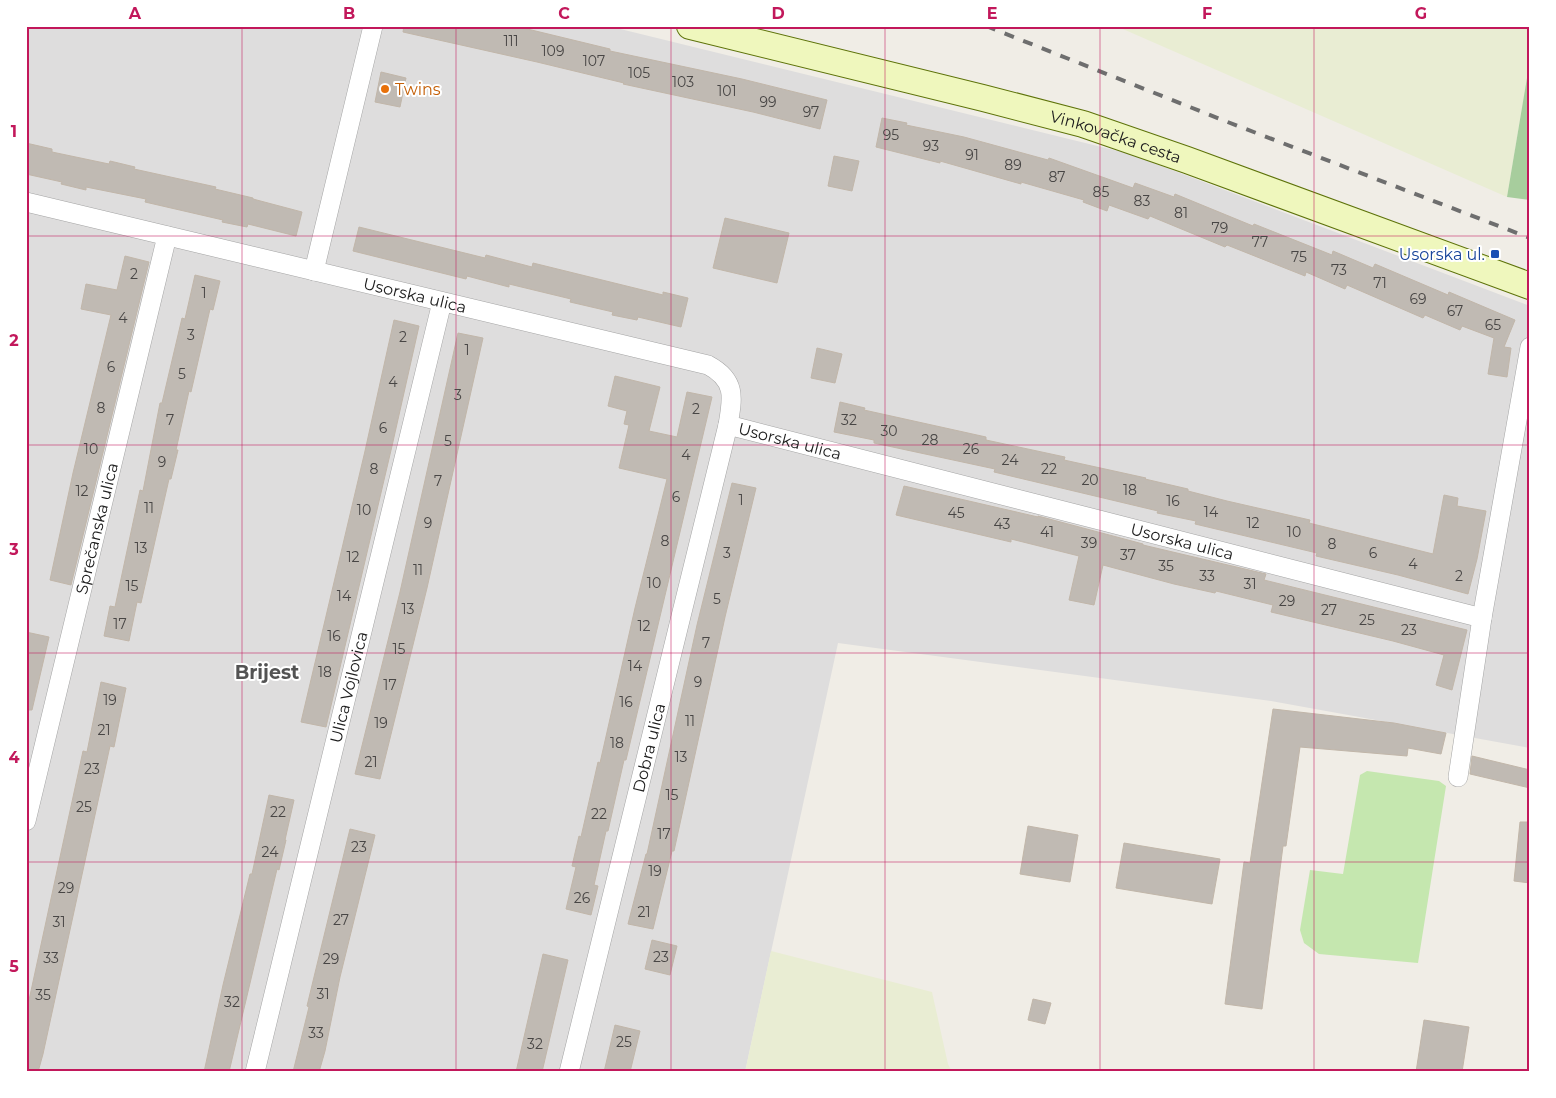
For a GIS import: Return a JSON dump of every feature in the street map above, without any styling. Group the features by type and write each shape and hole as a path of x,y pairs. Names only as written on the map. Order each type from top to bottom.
{"main road":[{"name":"Vinkovačka cesta","path":"690,26 973,95 1083,124 1187,160 1530,286"}],"street":[{"path":"314,272 373,26"},
{"name":"Usorska ulica","path":"26,202 708,365 718,370 725,377 730,388 732,398 728,424 1482,618"},
{"name":"Sprečanska ulica","path":"26,821 167,236"},
{"name":"Ulica Vojlovica","path":"255,1072 442,302"},
{"path":"1458,777 1482,618 1530,348"},
{"name":"Dobra ulica","path":"569,1072 728,424"}],"shaded area":[{"path":"26,26 608,26 1130,154 1530,306 1530,748 1271,701 838,643 745,1072 26,1072"}],"green space":[{"path":"1116,26 1530,26 1530,60 1507,197"},
{"path":"1530,60 1530,200 1507,197"},
{"path":"1367,771 1439,781 1446,786 1418,963 1319,954 1304,943 1300,930 1310,870 1343,874 1360,775"},
{"path":"771,951 932,992 948,1064 952,1072 745,1072"}],"building":[{"path":"404,26 515,26 610,49 610,51 742,79 827,100 820,129 403,32"},
{"path":"381,72 406,78 400,107 375,102"},
{"path":"882,118 964,137 1048,160 1049,158 1133,188 1135,183 1174,197 1175,194 1253,226 1254,224 1332,255 1333,251 1373,268 1375,264 1448,295 1449,292 1515,320 1504,347 1511,348 1507,377 1488,374 1494,338 1462,326 1460,330 1425,315 1423,318 1347,285 1345,289 1306,272 1305,276 1227,245 1225,247 1150,216 1148,219 1109,205 1107,211 1083,202 1084,200 1021,182 1021,184 940,161 940,163 876,147"},
{"path":"26,143 52,149 52,152 109,164 110,161 135,167 134,169 216,187 215,189 302,212 296,236 248,224 247,227 222,222 223,220 145,202 146,199 86,187 86,190 61,184 62,182 26,174"},
{"path":"834,156 859,161 852,191 828,186"},
{"path":"725,218 789,233 777,283 713,268"},
{"path":"359,227 485,258 486,255 532,267 533,263 663,295 663,292 688,298 681,327 638,317 637,320 612,315 613,312 570,302 571,299 509,284 509,287 467,276 466,279 353,251"},
{"path":"125,256 149,262 71,585 50,580 73,473 111,315 81,309 86,284 117,290"},
{"path":"195,275 220,281 213,310 210,309 191,392 189,391 176,450 178,450 171,479 169,479 141,603 137,602 129,641 104,636 110,606 115,607 140,490 143,491 160,403 162,403 182,318 185,319"},
{"path":"394,320 419,326 326,727 301,722"},
{"path":"458,333 483,338 427,588 380,779 355,774 400,592"},
{"path":"817,348 842,354 835,383 811,378"},
{"path":"615,376 660,387 649,431 677,437 687,392 712,397 626,760 624,760 608,831 606,831 594,885 598,886 591,915 566,909 576,867 572,866 579,836 581,837 598,762 600,763 635,608 667,479 619,468 629,425 624,424 627,411 608,406"},
{"path":"840,402 865,408 864,410 986,437 986,440 1065,457 1064,460 1146,478 1188,489 1188,491 1310,520 1309,523 1433,554 1444,495 1458,498 1457,506 1486,511 1468,594 1316,556 1317,553 1195,524 1196,521 1157,513 1158,511 994,472 995,469 874,443 874,440 834,432"},
{"path":"732,483 756,488 725,617 674,851 672,851 653,929 628,924 647,854 697,625"},
{"path":"904,486 1038,516 1143,545 1266,574 1264,580 1467,630 1452,690 1436,685 1444,655 1271,612 1273,605 1216,591 1215,593 1174,584 1103,565 1094,605 1069,600 1079,556 1011,539 1011,542 896,515"},
{"path":"26,632 49,637 32,710 26,710"},
{"path":"101,682 126,688 114,747 110,746 43,1054 38,1072 26,1072 26,1014 83,751 87,752"},
{"path":"1273,709 1394,723 1446,733 1441,754 1408,748 1407,756 1300,747 1286,846 1283,846 1262,1009 1225,1004 1244,862 1250,863"},
{"path":"1472,756 1530,770 1530,788 1470,774"},
{"path":"269,795 294,800 279,870 277,869 229,1072 204,1072 223,985 250,874 252,874"},
{"path":"1520,822 1530,822 1530,883 1514,881"},
{"path":"1028,826 1078,835 1070,882 1020,874"},
{"path":"350,829 375,835 340,977 325,1051 319,1072 293,1072 309,1007 307,1006"},
{"path":"1124,843 1220,859 1212,904 1116,888"},
{"path":"652,940 677,946 670,975 645,969"},
{"path":"543,954 568,960 542,1072 516,1072"},
{"path":"1033,999 1051,1003 1045,1024 1028,1020"},
{"path":"1424,1020 1469,1027 1462,1072 1416,1072"},
{"path":"615,1025 640,1031 630,1072 604,1072"}],"railway":[{"path":"986,26 1225,121 1530,238"}],"place":[{"name":"Twins","path":"385,89"},
{"name":"Usorska ul.","path":"1495,254"}],"district":[{"name":"Brijest","path":"267,672"}]}
